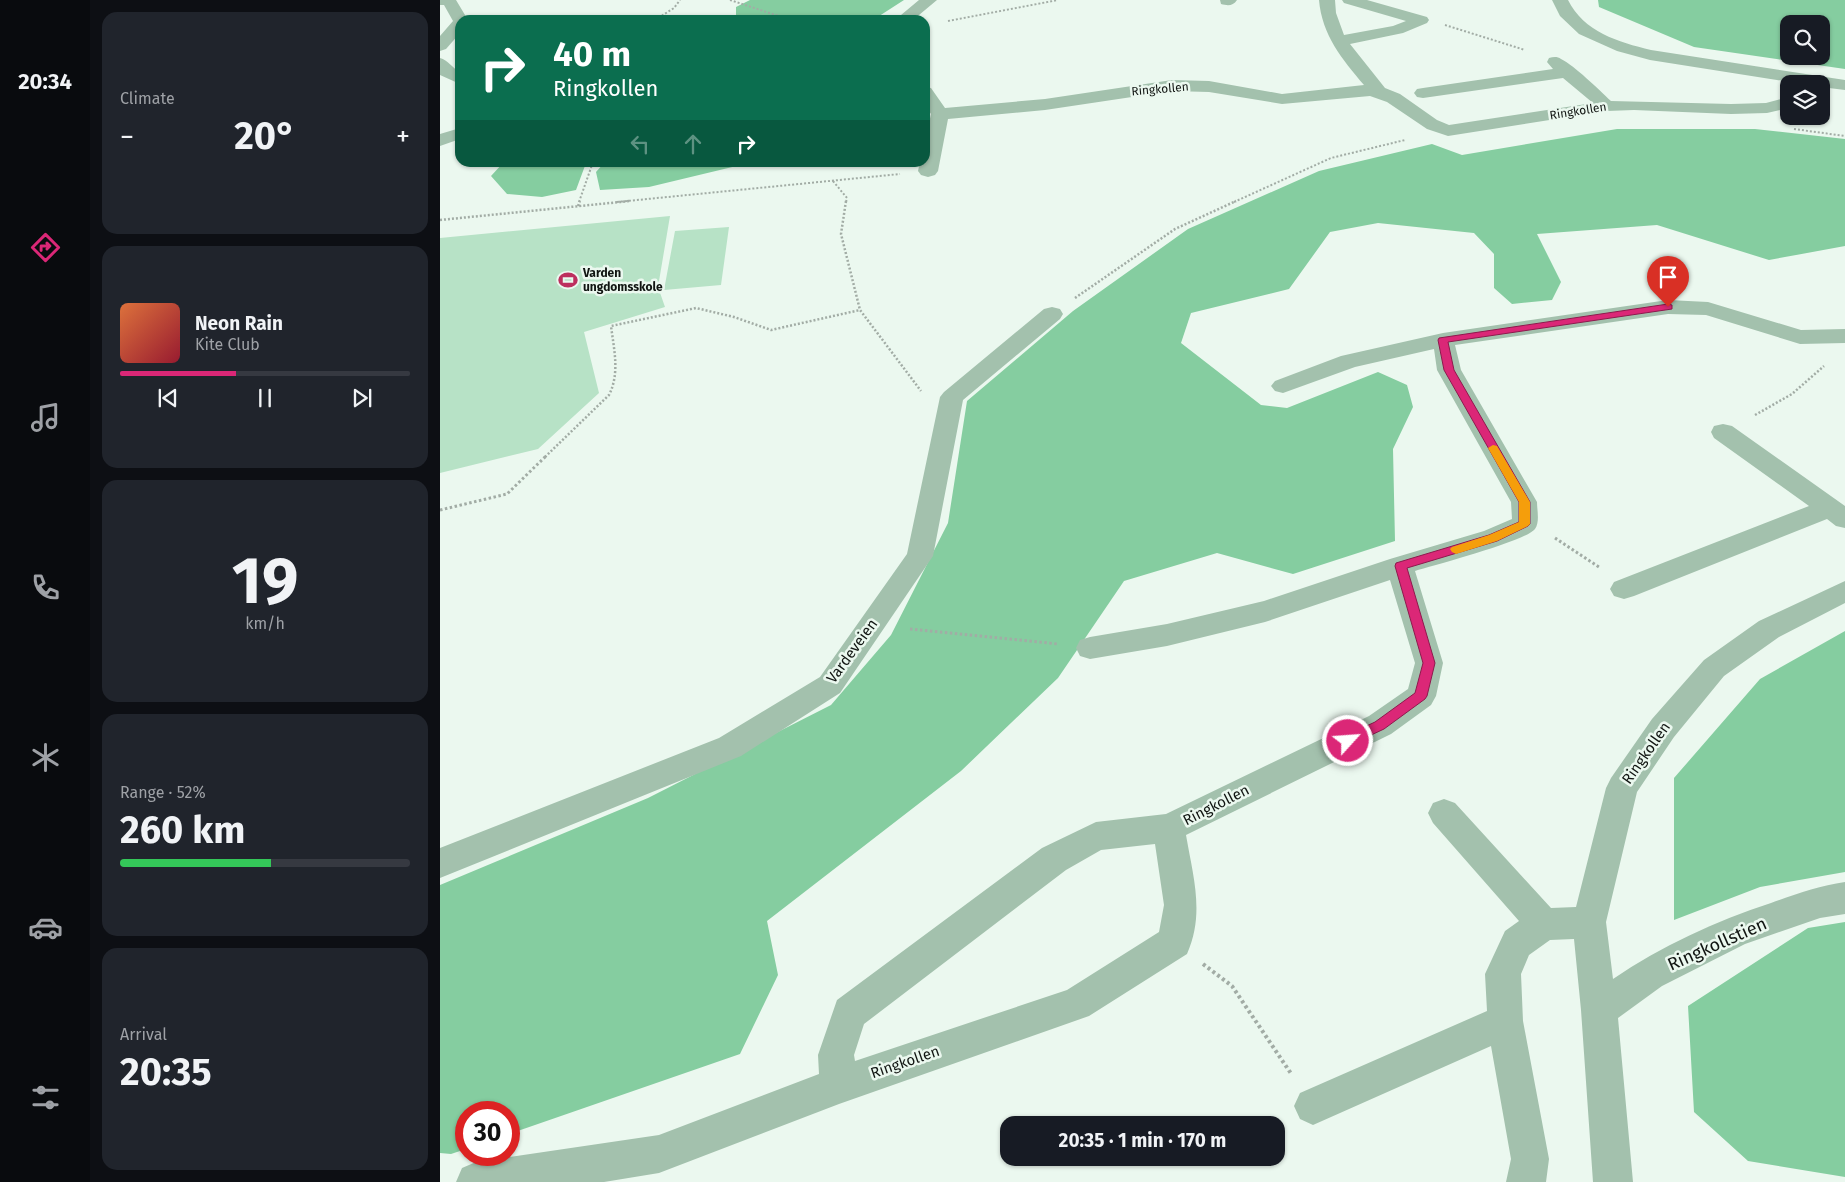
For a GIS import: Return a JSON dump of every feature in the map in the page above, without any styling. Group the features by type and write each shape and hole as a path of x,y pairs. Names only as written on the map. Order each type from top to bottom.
{"street":[{"path":"440,0 449,1 456,15"},
{"path":"910,15 929,0"},
{"name":"Ringkollen","path":"1327,0 1327,12 1339,40 1379,92 1397,101 1432,125 1448,131 1607,106 1767,108 1780,104"},
{"path":"1350,0 1421,20"},
{"path":"1560,0 1564,11 1576,25 1592,36 1623,48 1650,55 1780,77"},
{"path":"1339,40 1397,30 1421,20"},
{"path":"440,46 455,28"},
{"path":"1549,58 1569,72 1607,106"},
{"path":"440,63 446,71 455,77"},
{"path":"1423,93 1569,72"},
{"path":"1830,84 1845,85"},
{"name":"Ringkollen","path":"940,114 991,111 1159,87 1186,85 1217,88 1281,99 1307,99 1351,92 1379,92"},
{"path":"930,99 940,114 930,162"},
{"path":"440,140 455,135"},
{"path":"928,171 929,167"},
{"path":"1283,386 1349,361 1443,340 1668,307 1708,309 1800,337 1845,336"},
{"path":"952,397 1052,314"},
{"path":"1090,648 1167,635 1265,611 1400,566 1493,538 1525,524 1524,502 1449,370 1443,340"},
{"name":"Vardeveien","path":"440,863 730,747 830,685 920,556 952,397"},
{"path":"1723,432 1837,514"},
{"path":"1624,589 1837,514"},
{"name":"Ringkollen","path":"476,1182 659,1154 839,1085 1076,1004 1175,942 1181,905 1169,828 1380,725 1421,696 1429,663 1400,566"},
{"name":"Ringkollen","path":"1613,1182 1599,1010 1589,922 1622,788 1663,728 1714,668 1769,629 1845,591"},
{"path":"1444,813 1544,924"},
{"path":"839,1085 836,1055 850,1013 1054,859 1096,836 1169,828"},
{"name":"Ringkollstien","path":"1599,1010 1650,974 1736,931 1820,902 1845,898"},
{"path":"1526,1182 1530,1159 1505,1021 1502,974 1517,943 1544,924 1589,922"},
{"path":"1313,1106 1505,1021"}],"path":[{"path":"663,15 674,8 680,0"},
{"path":"730,0 776,15"},
{"path":"944,21 1058,0"},
{"path":"1421,20 1454,27 1549,58"},
{"path":"1052,314 1175,230 1331,158 1363,149 1448,131"},
{"path":"578,206 591,167"},
{"path":"440,220 928,171"},
{"path":"833,181 847,198 841,234 860,310 921,392 952,397"},
{"path":"440,510 507,494 609,395 615,386 616,377 611,326 696,308 734,317 770,330 860,310"},
{"path":"1723,432 1787,398 1814,377 1826,362"},
{"path":"1525,524 1567,544 1611,576 1624,589"},
{"path":"873,623 888,627 1090,648"},
{"path":"1175,942 1232,986 1313,1106"}],"green space":[{"path":"750,0 904,0 881,15 736,15 736,7"},
{"path":"1598,0 1845,0 1845,69 1818,65 1830,65 1830,15 1780,15 1780,60 1694,47 1599,7"},
{"path":"1617,129 1755,129 1845,139 1845,246 1769,260 1657,225 1537,234 1561,282 1552,300 1512,304 1494,288 1494,254 1474,233 1378,223 1330,232 1289,289 1191,313 1181,343 1261,405 1287,408 1378,372 1407,385 1413,407 1393,449 1395,541 1293,574 1217,553 1124,581 1058,678 961,771 767,921 778,975 740,1054 520,1130 520,1101 455,1101 455,1153 440,1153 440,885 648,798 831,705 891,635 948,523 967,401 1073,311 1188,229 1319,171 1432,144 1462,155"},
{"path":"499,167 585,167 576,190 542,197 507,194 491,176"},
{"path":"600,167 732,167 649,187 600,190 596,172"},
{"path":"670,216 658,287 665,307 584,332 599,393 538,449 440,473 440,238"},
{"path":"729,227 721,285 664,290 675,231"},
{"path":"1845,631 1845,872 1760,887 1674,920 1674,778 1760,679"},
{"path":"1845,922 1845,1177 1748,1161 1694,1112 1688,1006 1808,928"}],"slow traffic":[{"path":"1456,549 1493,538 1525,524 1524,502 1493,448"}],"place":[{"name":"Varden ungdomsskole","path":"568,280"}],"route":[{"path":"1348,741 1380,725 1421,696 1429,663 1400,566 1493,538 1525,524 1524,502 1449,370 1443,340 1668,307"}]}
